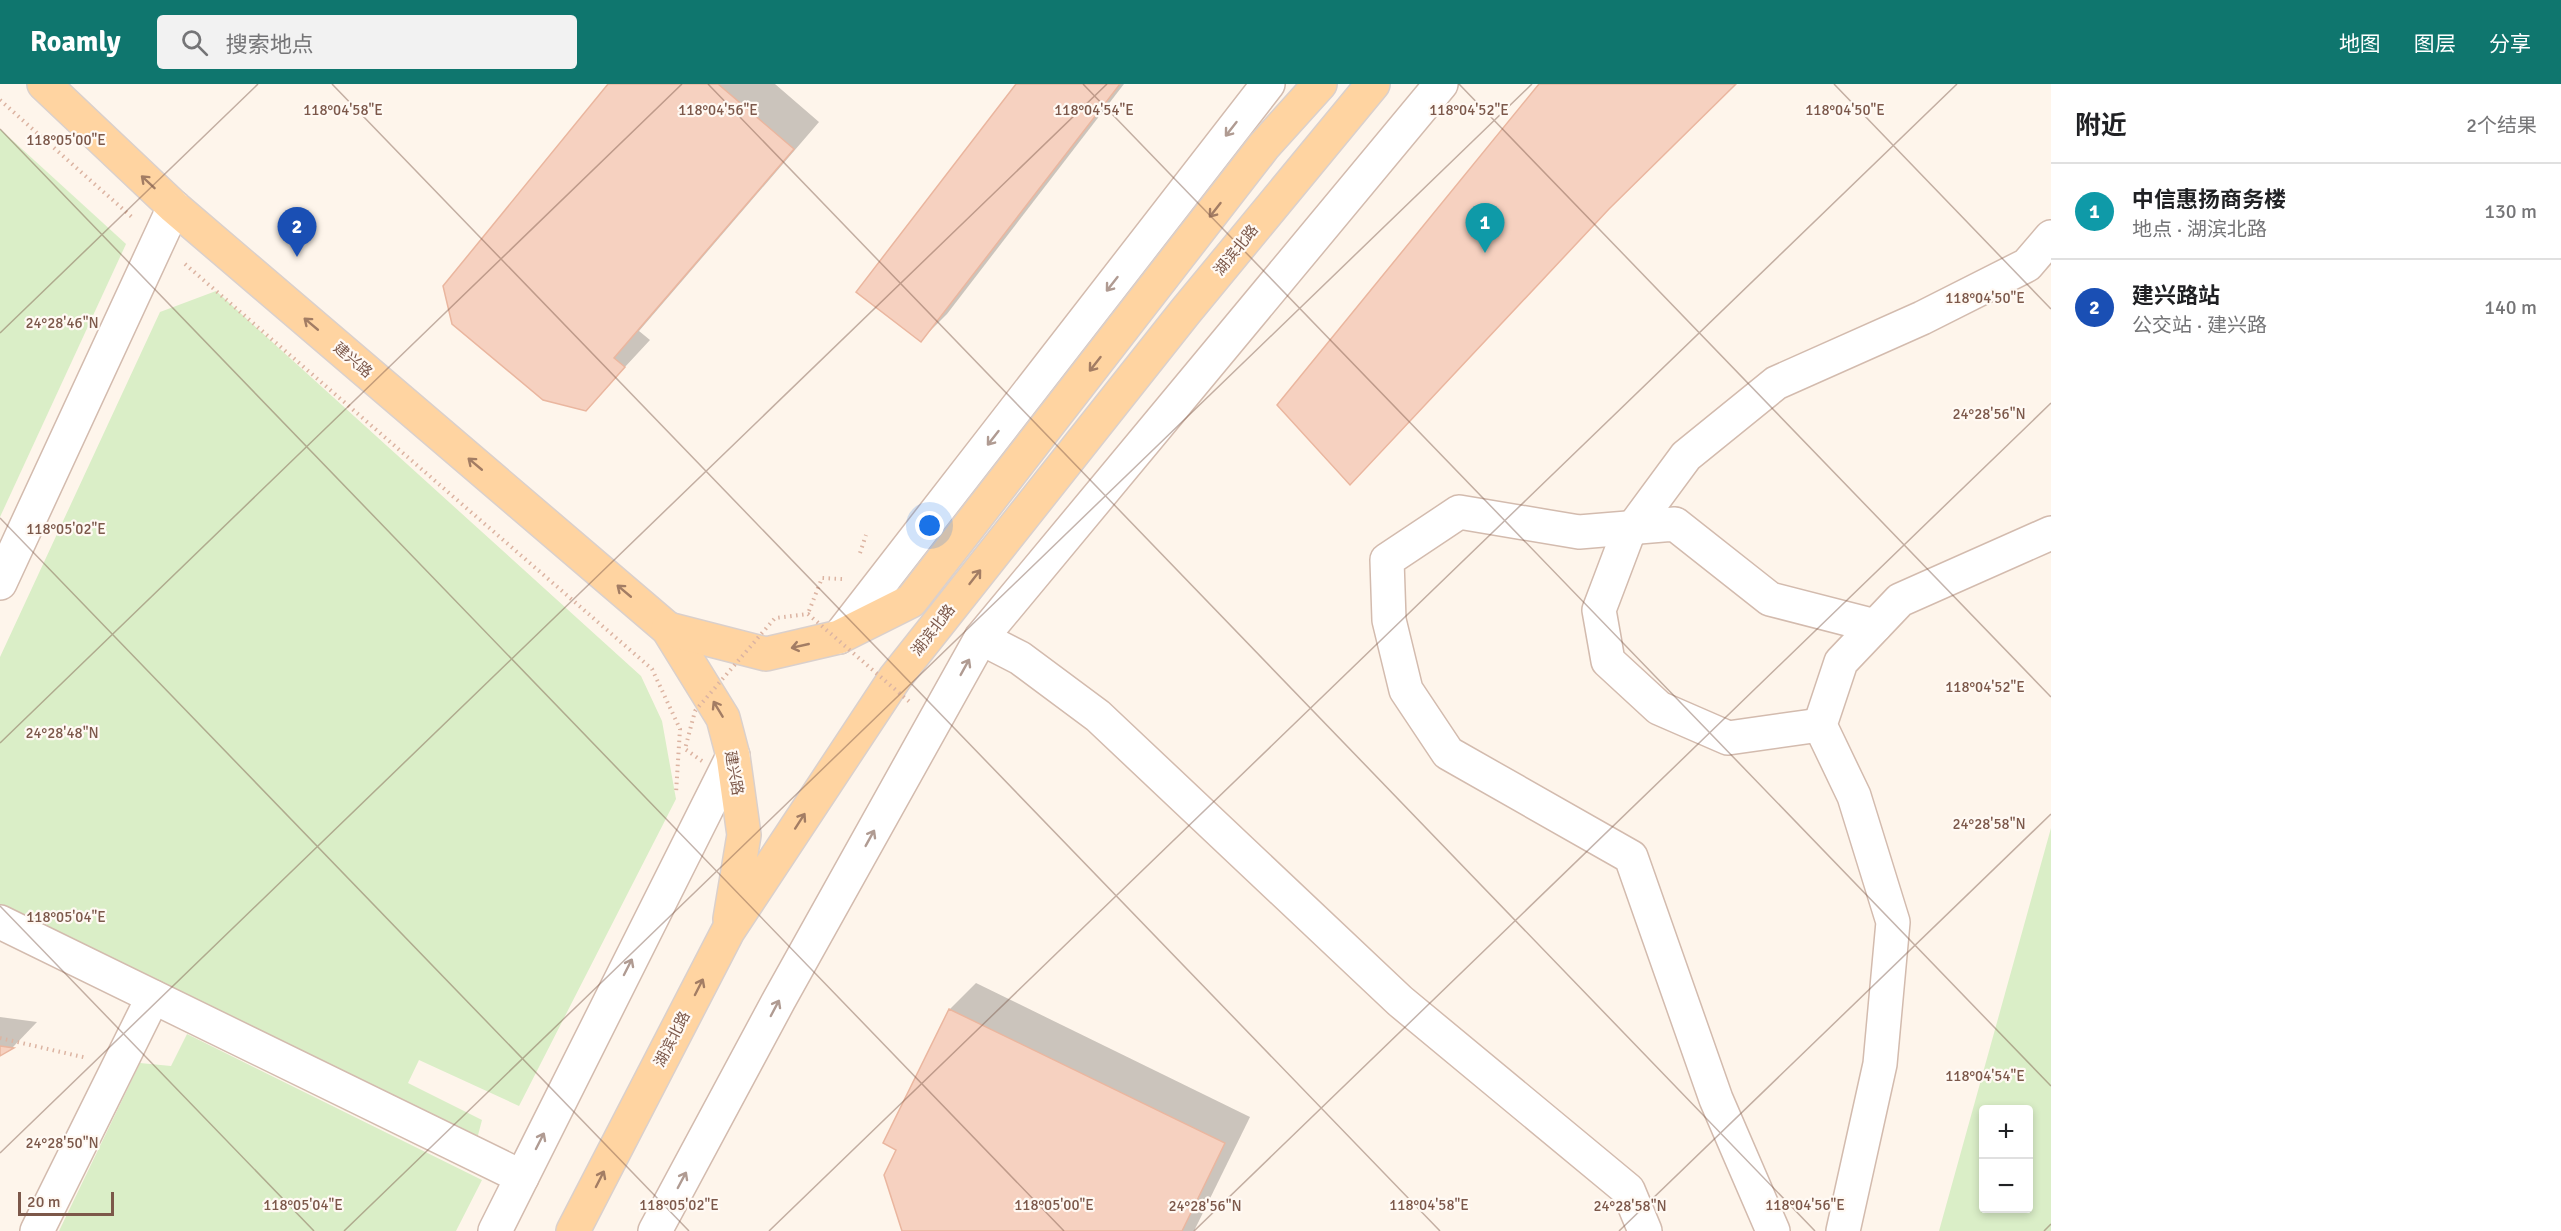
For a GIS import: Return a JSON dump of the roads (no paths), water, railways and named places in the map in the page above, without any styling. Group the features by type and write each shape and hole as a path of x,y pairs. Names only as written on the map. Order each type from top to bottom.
{"main road":[{"name":"建兴路","path":"44,84 174,207 668,629 723,718 717,758 744,835 728,931"},
{"name":"建兴路","path":"668,629 766,654 839,637 911,601 1264,146 1320,84"},
{"name":"湖滨北路","path":"573,1231 728,931 895,678 1185,312 1373,84"}],"street":[{"path":"839,637 1268,84"},
{"path":"654,1231 779,1000 981,638 1441,84"},
{"path":"0,583 174,207"},
{"path":"1820,725 1728,738 1659,708 1608,661 1599,610 1627,536 1686,456 1776,383 1922,318 2027,265 2051,237"},
{"path":"1773,1231 1716,1100 1632,857 1448,753 1406,690 1389,620 1387,560 1459,512 1579,532 1675,524 1770,599 1875,626"},
{"path":"1843,1231 1880,1064 1893,922 1854,796 1820,725 1842,662 1900,600 2051,532"},
{"path":"981,638 1020,658 1098,716 1400,1001 1628,1190 1645,1231"},
{"path":"495,1231 717,758"},
{"path":"0,922 522,1177"},
{"path":"37,1231 153,997"}],"place":[{"name":"中信惠扬商务楼","path":"1485,253"},
{"name":"建兴路站","path":"297,257"}]}
